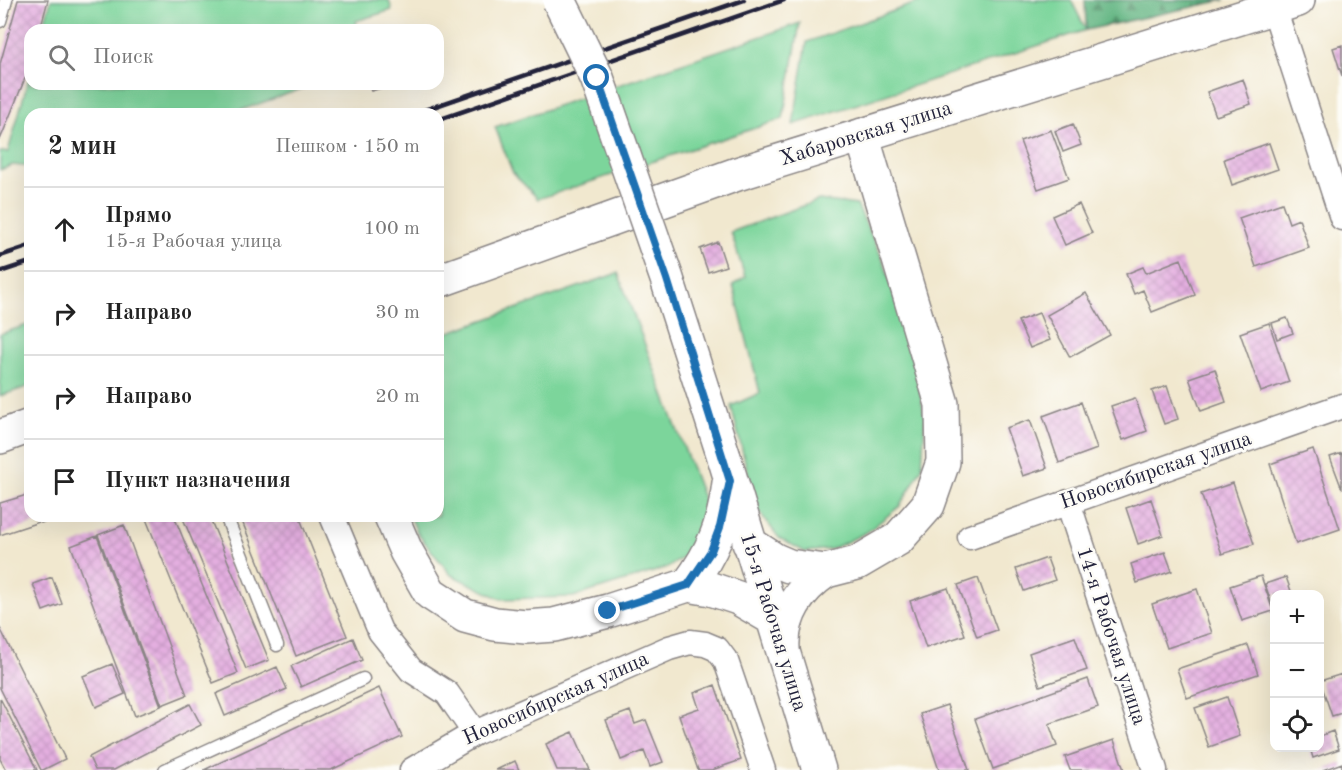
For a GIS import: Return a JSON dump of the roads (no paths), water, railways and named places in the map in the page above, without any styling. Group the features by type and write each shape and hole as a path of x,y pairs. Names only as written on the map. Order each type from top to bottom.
{"main road":[{"name":"15-я Рабочая улица","path":"559,0 597,78 667,279 819,770"},
{"name":"Хабаровская улица","path":"444,279 737,174 1286,4"},
{"path":"783,654 782,633 790,610 810,582 826,571 857,563 898,539 928,505 943,462 942,404 862,135"},
{"path":"0,437 24,428"},
{"path":"688,585 711,551 720,527 727,469"},
{"path":"394,522 406,551 430,593 465,616 495,624 526,627 554,625 608,611 688,585 738,598 772,618"},
{"path":"749,543 789,566 826,571"}],"street":[{"path":"1286,4 1342,218"},
{"name":"Новосибирская улица","path":"970,537 1342,406"},
{"name":"14-я Рабочая улица","path":"1068,502 1155,770"},
{"path":"335,522 380,631 411,670 447,693 475,734"},
{"name":"Новосибирская улица","path":"412,770 475,734 669,648 690,642 705,644 717,649 726,661 763,770"}],"lane":[{"path":"0,21 6,0"},
{"path":"228,522 277,645"},
{"path":"165,770 363,679"}],"railway":[{"path":"430,108 744,0"},
{"path":"444,118 784,0"},
{"path":"0,256 24,248"},
{"path":"0,272 24,264"}]}
